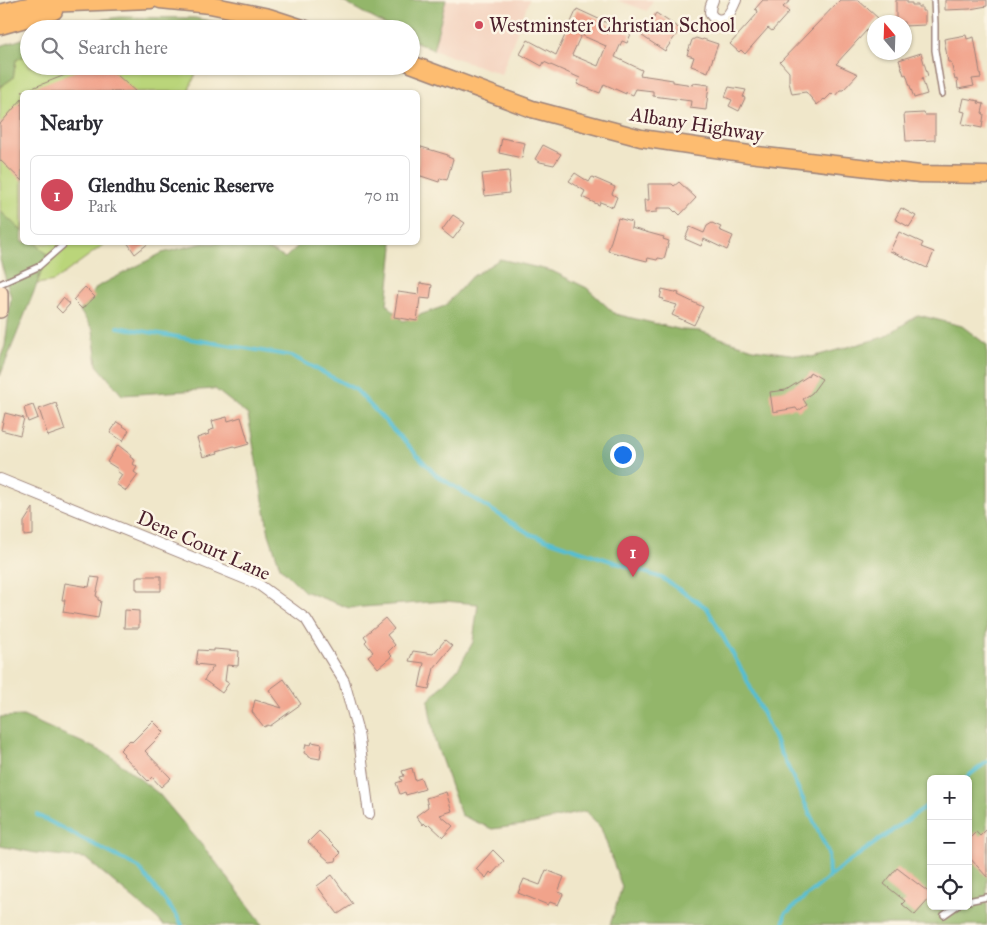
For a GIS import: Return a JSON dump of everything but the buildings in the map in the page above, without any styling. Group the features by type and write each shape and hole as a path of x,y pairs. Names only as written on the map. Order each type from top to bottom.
{"main road":[{"path":"0,13 22,3 151,0"},
{"path":"160,0 210,5 279,20"},
{"path":"22,20 90,2"},
{"path":"0,26 20,20"},
{"name":"Albany Highway","path":"420,67 532,108 641,138 750,154 920,174 987,175"},
{"path":"0,293 0,310"}],"street":[{"path":"713,0 710,12 718,20 728,16 736,0"},
{"name":"Dene Court Lane","path":"0,479 258,584 306,620 344,681 358,732 369,814"}],"lane":[{"path":"934,0 935,50 942,94"},
{"path":"0,284 38,267 63,245"},
{"path":"972,900 987,897"},
{"path":"944,915 952,910"}],"shaded area":[{"name":"Westminster Christian School","path":"446,0 529,0 501,74 433,50"},
{"name":"Westminster Christian School","path":"617,0 653,0 647,11"}],"green space":[{"path":"340,0 446,0 433,50 420,44 420,20 377,20"},
{"path":"120,17 195,18 205,20 99,20"},
{"path":"20,40 20,58 16,60 13,78 0,87 0,46"},
{"path":"20,58 20,75 195,75 189,90 20,90 20,229 0,211 0,87 13,78 16,60"},
{"path":"0,211 20,229 20,245 37,245 47,254 0,376 0,359 5,346 11,297 0,260"},
{"path":"37,245 103,245 54,281 37,284 47,254"},
{"path":"195,245 261,245 285,258 299,245 393,245 387,304 403,321 445,306 470,278 500,259 552,271 587,288 615,314 682,330 700,331 753,349 812,357 884,337 918,315 962,326 987,345 987,925 610,925 622,887 601,828 586,811 530,824 492,829 461,815 435,741 428,701 459,667 473,642 478,604 445,601 349,608 304,591 280,567 269,534 248,415 215,389 122,395 97,365 93,330 80,311 97,287 162,253"},
{"path":"23,716 108,754 159,794 211,856 262,925 163,925 85,858 36,853 0,846 0,717"}],"waterway":[{"path":"118,327 292,356 356,390 436,475 530,534 662,578 707,608 745,676 828,852 829,878"},
{"path":"969,775 987,762"},
{"path":"783,925 785,914 840,868 927,806"},
{"path":"37,815 139,868 182,925"}],"place":[{"name":"Westminster Christian School","path":"479,25"},
{"name":"Glendhu Scenic Reserve","path":"633,577"}]}
